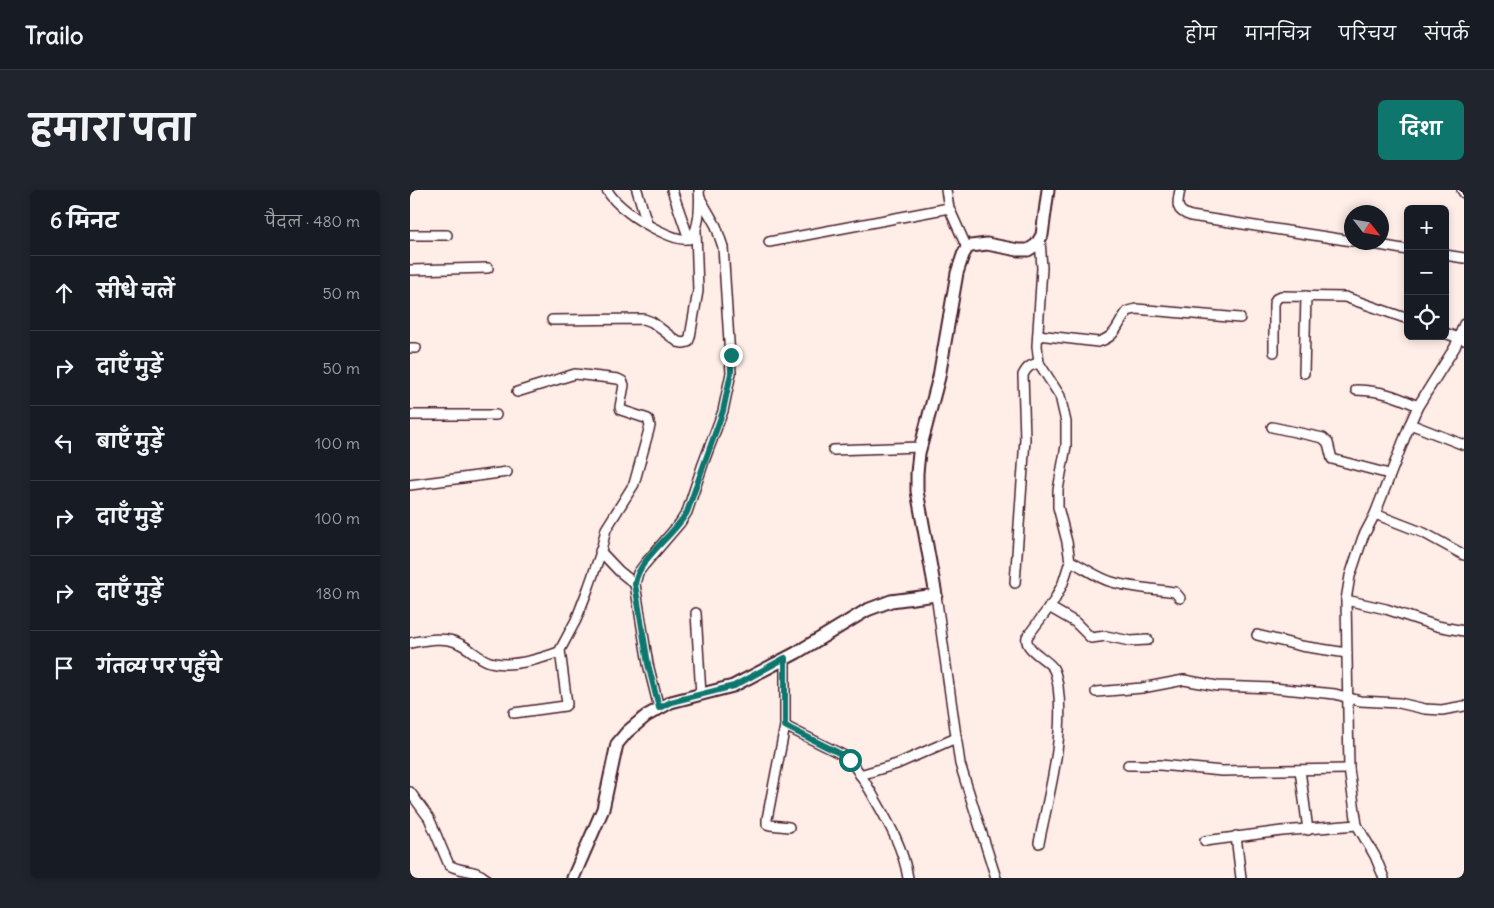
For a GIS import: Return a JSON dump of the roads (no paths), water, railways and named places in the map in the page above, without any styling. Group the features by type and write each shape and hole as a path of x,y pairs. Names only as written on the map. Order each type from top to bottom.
{"street":[{"path":"606,190 629,213 671,237 685,240 696,231"},
{"path":"637,190 647,223"},
{"path":"672,190 689,238"},
{"path":"946,190 948,208 967,248"},
{"path":"996,878 960,764 936,595 917,490 917,472 920,447 939,377 957,273 963,255 967,248 988,244 1028,250 1033,248 1042,235 1048,190"},
{"path":"1180,190 1179,210 1191,216 1344,240"},
{"path":"552,320 644,319 652,322 678,342 688,342 698,291 696,231 699,194"},
{"path":"659,708 648,664 635,584 638,573 680,524 687,512 723,411 731,373 723,247 716,226 699,194"},
{"path":"769,242 948,208"},
{"path":"410,235 447,235"},
{"path":"1039,843 1059,732 1060,700 1058,682 1054,670 1046,660 1029,647 1026,640 1054,601 1063,583 1070,561 1058,507 1058,490 1066,446 1066,422 1060,396 1039,363 1038,335 1042,268 1040,240"},
{"path":"1389,247 1404,249"},
{"path":"1449,256 1464,258"},
{"path":"410,270 488,268"},
{"path":"1274,352 1274,304 1280,296 1345,297 1404,318"},
{"path":"1304,373 1306,296"},
{"path":"1038,335 1098,342 1108,339 1115,333 1128,311 1136,309 1240,318"},
{"path":"1384,878 1375,856 1354,825 1349,769 1346,600 1350,576 1363,537 1375,514 1410,424 1418,406 1462,339 1464,324"},
{"path":"1449,334 1462,339"},
{"path":"1015,583 1025,440 1024,375 1026,368 1039,363"},
{"path":"514,713 568,704 559,652 581,608 606,529 634,484 650,426 649,421 645,418 625,413 622,410 620,407 624,385 618,379 575,374 516,392"},
{"path":"1356,390 1380,391 1418,406"},
{"path":"410,415 496,415"},
{"path":"1410,424 1464,445"},
{"path":"1272,427 1323,438 1328,443 1332,459 1389,474"},
{"path":"833,450 920,447"},
{"path":"410,485 507,472"},
{"path":"1375,514 1424,533 1464,555"},
{"path":"600,551 619,571 635,584"},
{"path":"1070,561 1089,570 1099,578 1113,583 1175,592 1180,598"},
{"path":"573,878 603,809 617,744 627,732 659,708 671,702 734,686 867,610 891,601 936,595"},
{"path":"1346,600 1386,609 1437,626 1464,630"},
{"path":"1049,607 1075,622 1091,638 1106,636 1130,641 1148,640"},
{"path":"696,613 701,695"},
{"path":"1257,635 1301,646 1347,653"},
{"path":"410,643 444,639 455,641 488,662 497,664 535,660 559,652"},
{"path":"785,658 785,726 767,824 789,827"},
{"path":"1096,692 1142,688 1184,680 1217,686 1273,688 1335,694 1360,701 1399,704 1425,709 1442,710 1464,706"},
{"path":"785,726 850,760 894,833 906,865 908,878"},
{"path":"860,775 897,764 956,738"},
{"path":"1128,765 1160,764 1222,771 1349,769"},
{"path":"1300,770 1308,830"},
{"path":"410,792 429,818 449,865 480,874 485,878"},
{"path":"1205,841 1236,836 1354,825"},
{"path":"1236,836 1241,878"}]}
